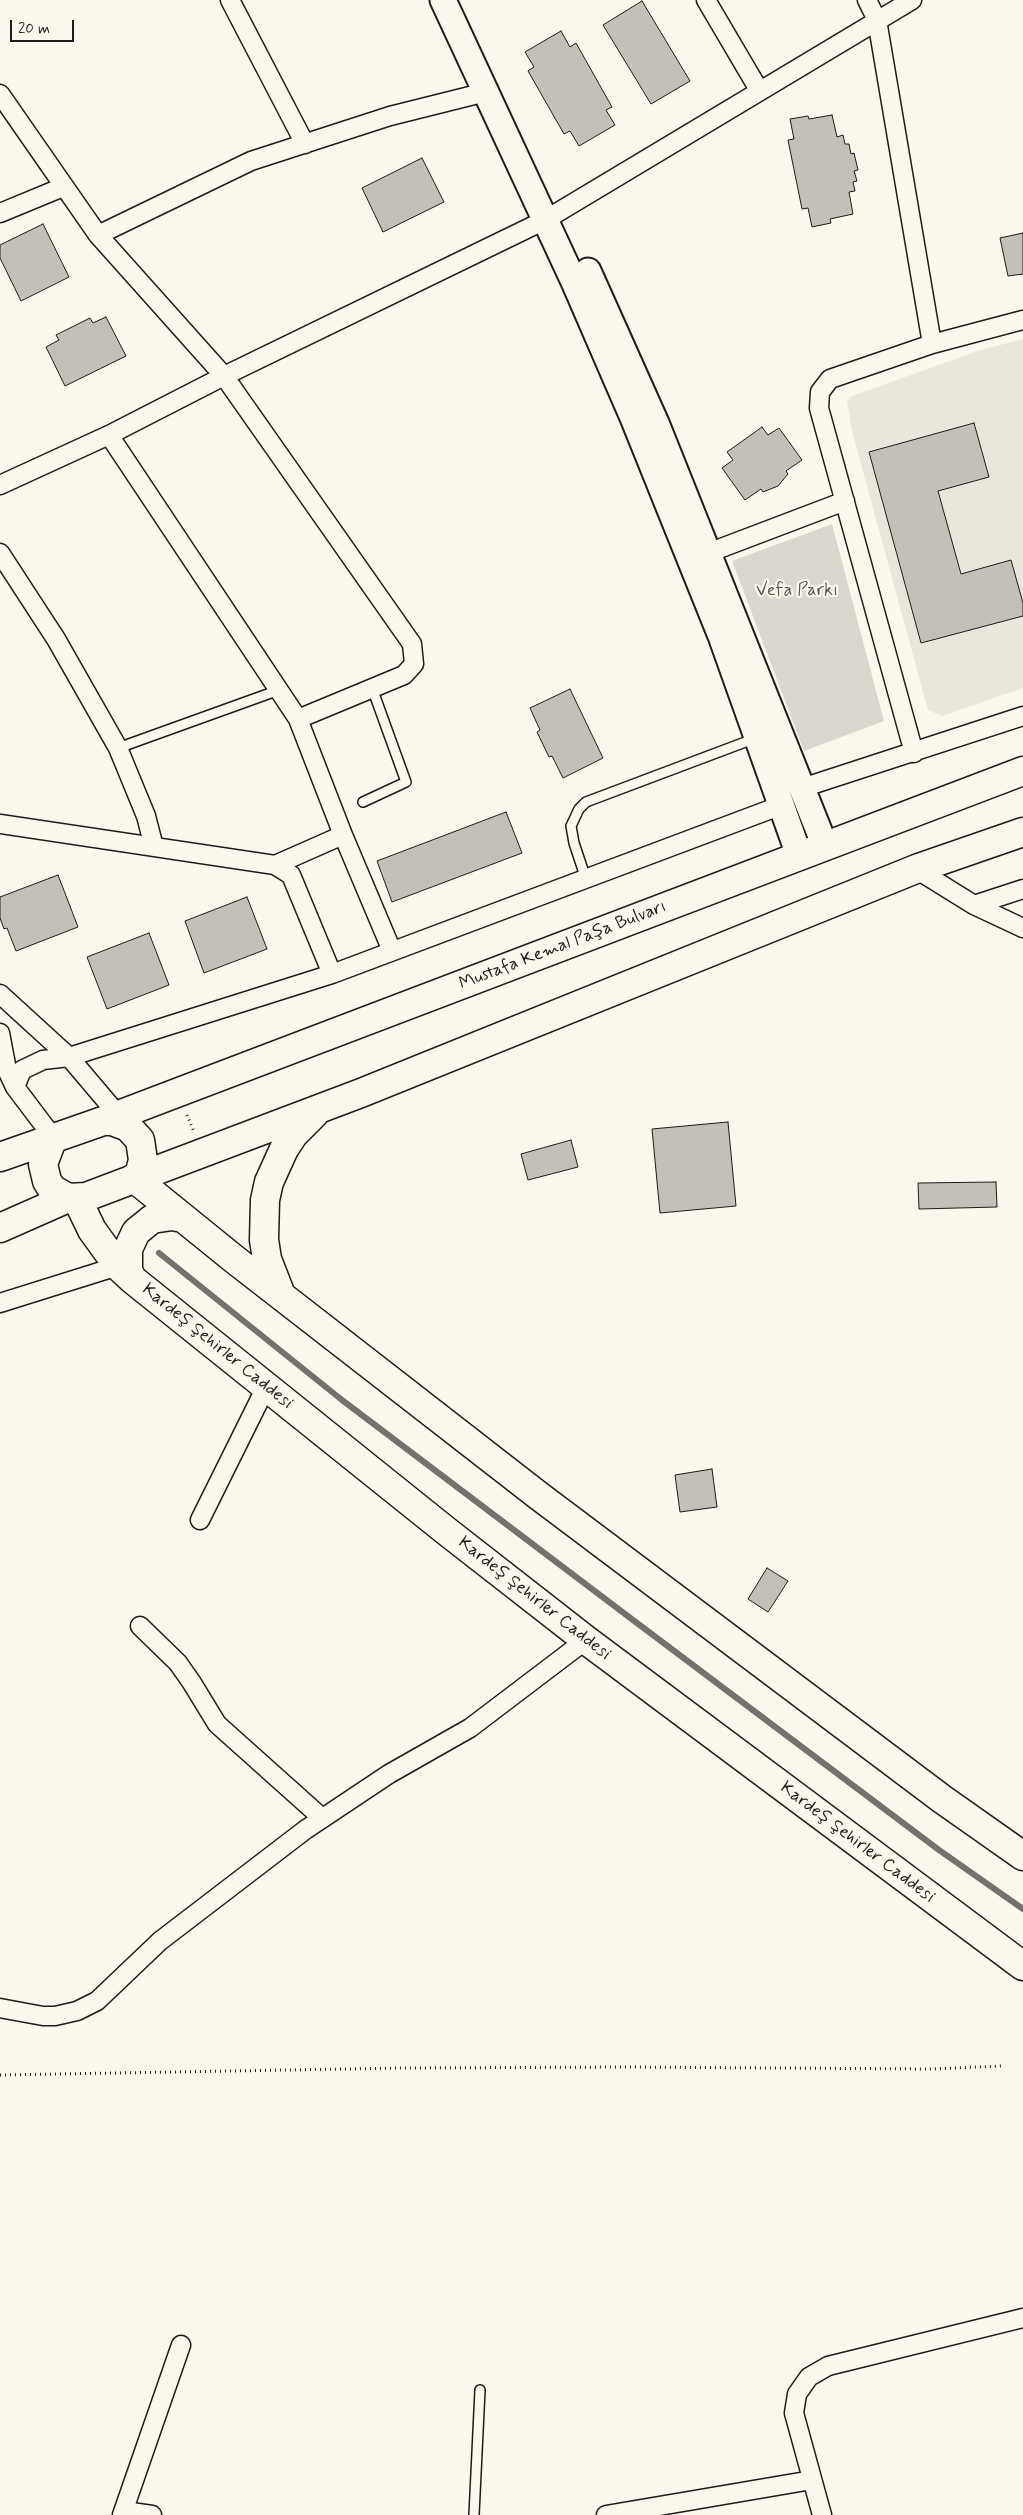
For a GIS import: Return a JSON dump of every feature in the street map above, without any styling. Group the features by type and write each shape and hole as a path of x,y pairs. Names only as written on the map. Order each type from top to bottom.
{"main road":[{"name":"Mustafa Kemal Paşa Bulvarı","path":"111,1119 1023,771"},
{"path":"0,1228 72,1199 202,1154 320,1109 916,869 1023,832"},
{"path":"282,1296 270,1269 264,1240 265,1200 269,1182 284,1149 294,1134 320,1109"},
{"path":"0,1157 111,1119 128,1126 140,1140 143,1160 137,1177"},
{"path":"53,1140 44,1156 44,1173 52,1189 72,1199"},
{"path":"137,1177 182,1218 539,1496 942,1799 1023,1856"},
{"name":"Kardeş Şehirler Caddesi","path":"72,1199 92,1230 125,1272 266,1387 444,1530 586,1640 1023,1966"},
{"path":"125,1272 128,1249 136,1232 152,1219 172,1216 182,1218"}],"street":[{"path":"230,0 305,144"},
{"path":"443,0 486,92 552,215 656,423 825,846"},
{"path":"456,0 552,215 576,284 678,528 721,636 799,855"},
{"path":"706,0 759,90"},
{"path":"867,0 877,20 932,344"},
{"path":"0,485 109,435 224,376 552,215 912,0"},
{"path":"98,235 251,161 390,116 486,92"},
{"path":"0,94 98,235 224,376 412,644 414,664 404,675 298,719"},
{"path":"0,213 63,187"},
{"path":"914,753 819,408 820,392 830,379 932,344 1023,320"},
{"path":"109,435 298,719 343,835 392,951"},
{"path":"708,553 844,501"},
{"path":"0,553 56,639 118,748 146,816 154,847"},
{"path":"802,788 1023,716"},
{"path":"15,1087 22,1070 43,1060 69,1057 332,974 782,805"},
{"path":"0,824 275,865 291,875 332,974"},
{"path":"275,865 343,835"},
{"path":"916,869 974,905 1023,928"},
{"path":"974,905 1023,889"},
{"path":"0,994 69,1057 111,1119"},
{"path":"0,1033 4,1067 15,1087 53,1140"},
{"path":"0,1303 125,1272"},
{"path":"200,1520 266,1387"},
{"path":"140,1626 178,1664 217,1724 322,1818"},
{"path":"0,2008 43,2016 55,2016 87,2006 97,2000 160,1941 322,1818 389,1774 470,1728 586,1640"},
{"path":"822,2515 794,2413 797,2394 809,2377 828,2366 1023,2318"},
{"path":"152,2515 123,2513 181,2345"},
{"path":"606,2515 812,2480"}],"lane":[{"path":"363,802 406,782 372,688"},
{"path":"118,748 279,690"},
{"path":"586,879 574,843 571,826 578,809 586,802 756,738"},
{"path":"474,2515 480,2390"}],"path":[{"path":"179,1094 202,1154"},
{"path":"0,2075 402,2068 930,2069 1001,2066"}],"shaded area":[{"path":"1023,339 1023,688 942,716 928,710 852,431 847,401 850,397 977,351"}],"green space":[{"name":"Vefa Parkı","path":"832,524 884,721 804,751 732,561"}],"building":[{"path":"642,1 690,81 651,104 603,25"},
{"path":"561,31 570,47 576,43 612,107 606,110 615,125 579,146 570,131 564,134 528,71 534,67 525,52"},
{"path":"832,115 837,137 843,135 845,144 849,144 851,154 854,153 858,170 854,171 857,181 853,182 855,191 849,192 853,214 830,219 831,223 812,227 808,208 802,209 788,140 794,139 790,119 808,116 809,119"},
{"path":"422,158 444,202 383,232 362,188"},
{"path":"43,224 69,277 21,301 0,258 0,245"},
{"path":"1023,233 1023,274 1008,276 1000,238"},
{"path":"106,317 126,356 65,386 46,347 59,340 56,335 90,318 93,323"},
{"path":"974,423 989,477 938,491 961,574 1011,560 1023,603 1023,616 921,643 869,452"},
{"path":"762,427 768,435 779,428 802,460 786,471 788,474 778,486 763,492 761,489 745,500 722,468 733,460 727,452"},
{"path":"570,689 603,758 563,778 552,756 549,757 537,732 540,730 530,708"},
{"path":"506,812 522,853 392,902 377,861"},
{"path":"58,875 78,927 16,951 7,928 4,929 0,918 0,897"},
{"path":"247,897 267,949 204,973 185,921"},
{"path":"149,933 169,985 107,1009 87,957"},
{"path":"728,1122 736,1206 660,1213 652,1129"},
{"path":"571,1140 578,1167 528,1180 521,1154"},
{"path":"996,1182 997,1207 919,1209 918,1183"},
{"path":"712,1469 717,1507 680,1512 675,1475"},
{"path":"767,1568 788,1581 768,1612 748,1599"}],"waterway":[{"path":"159,1253 342,1400 939,1850 1023,1909"}]}
